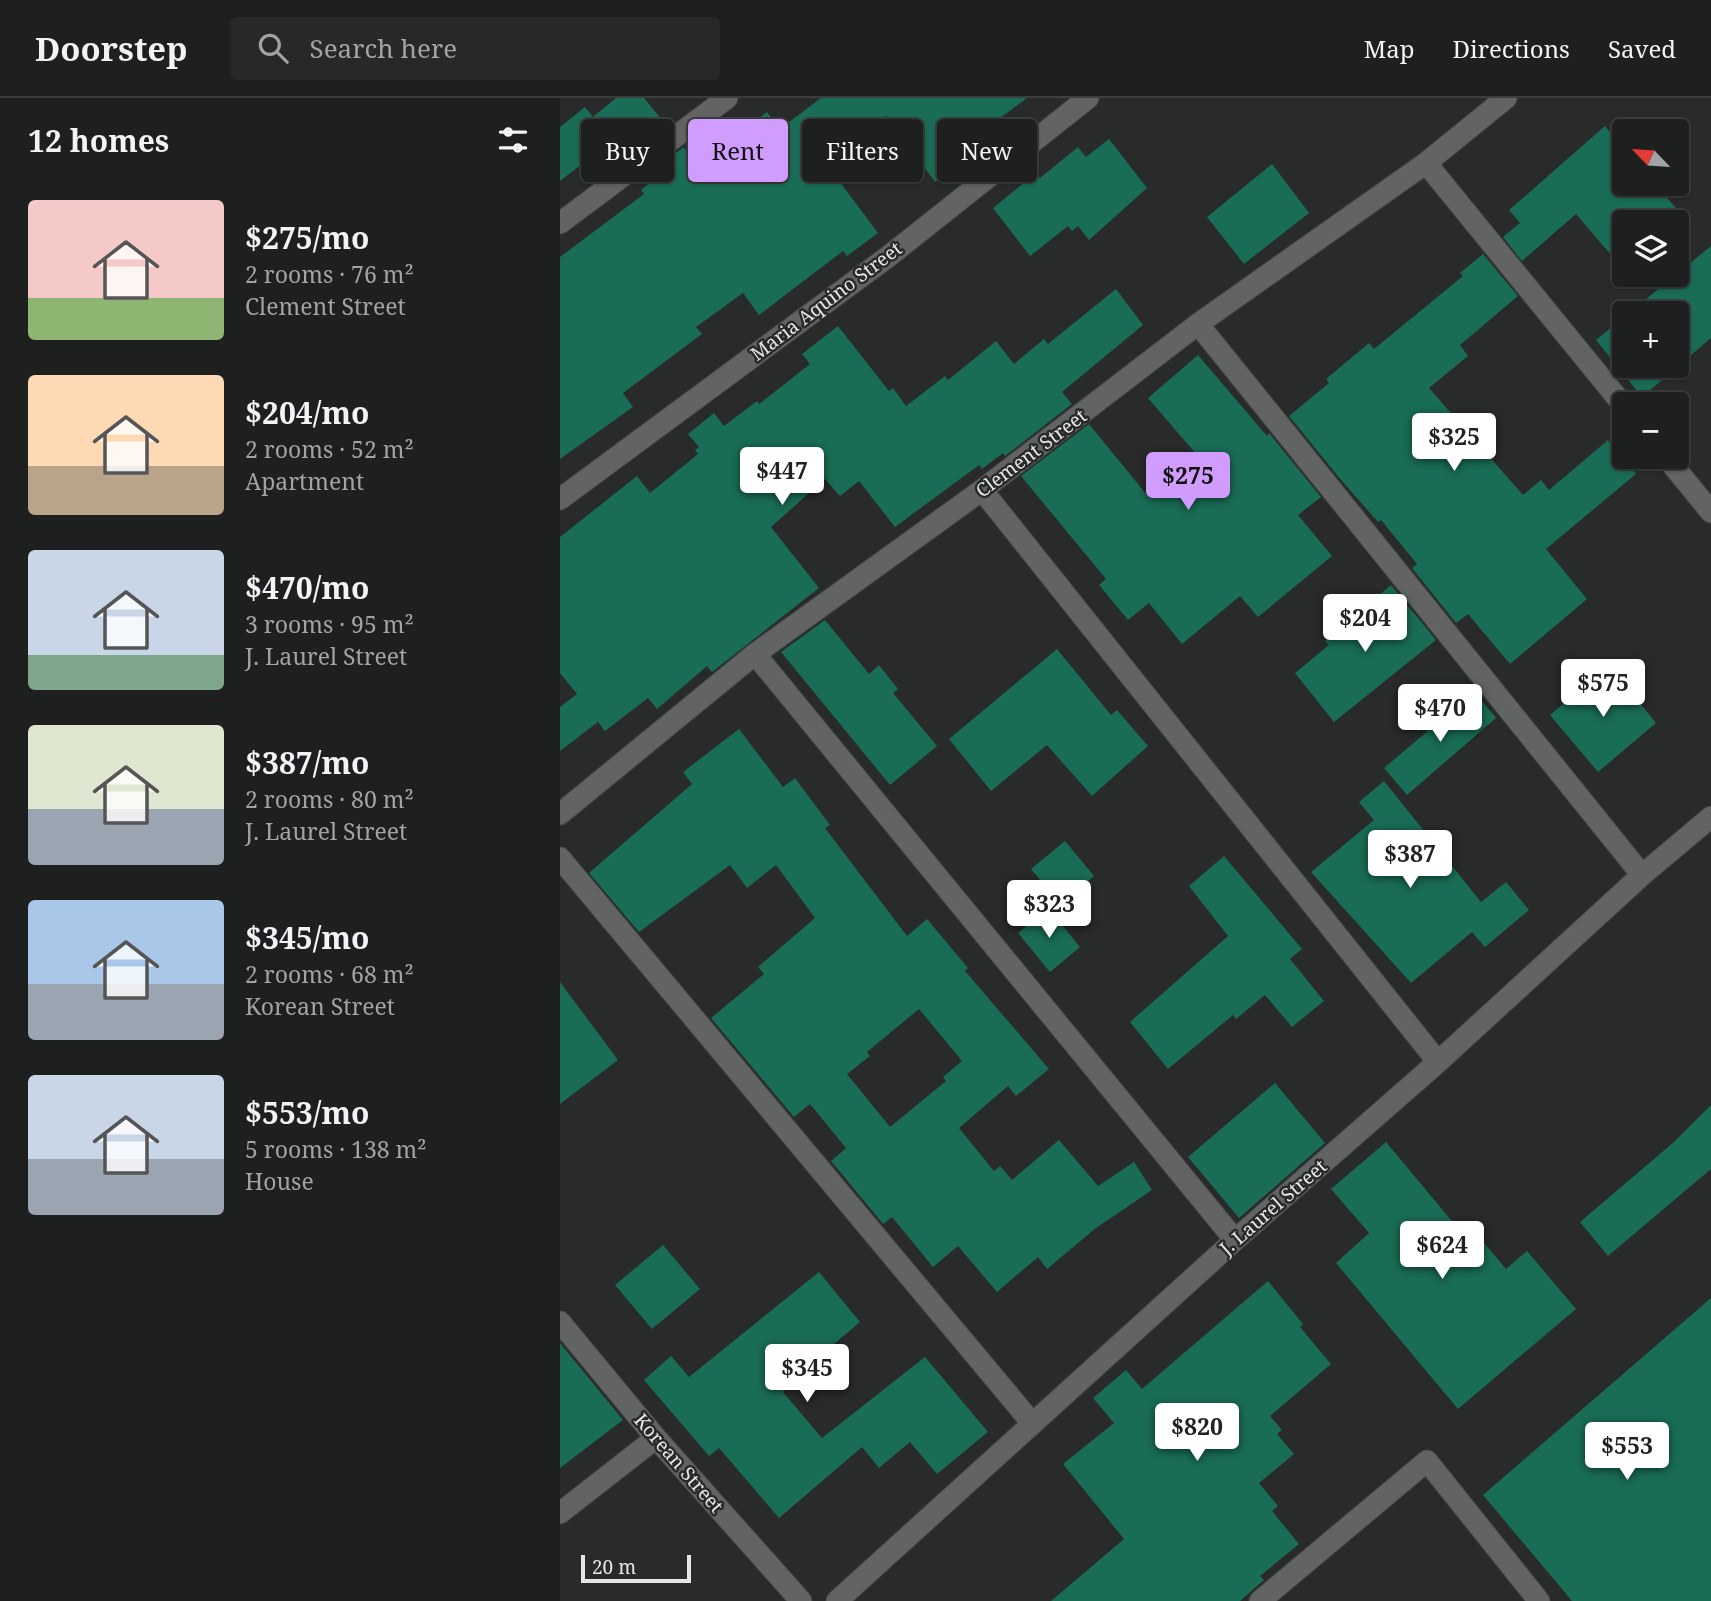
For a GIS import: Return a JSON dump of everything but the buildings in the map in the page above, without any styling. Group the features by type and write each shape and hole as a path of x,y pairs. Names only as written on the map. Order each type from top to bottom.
{"street":[{"path":"560,223 727,98"},
{"name":"Maria Aquino Street","path":"560,499 889,256 1088,98"},
{"name":"Clement Street","path":"560,814 755,654 982,490 1198,324 1426,163 1506,98"},
{"path":"1426,163 1613,392"},
{"path":"1198,324 1642,875"},
{"path":"1676,469 1711,512"},
{"path":"982,490 1438,1062"},
{"path":"755,654 1235,1240"},
{"name":"J. Laurel Street","path":"837,1601 1235,1240 1438,1062 1642,875 1711,817"},
{"path":"560,858 1031,1423"},
{"name":"Korean Street","path":"560,1322 656,1438 801,1601"},
{"path":"560,1513 656,1438"},
{"path":"1260,1601 1427,1461 1539,1601"}]}
